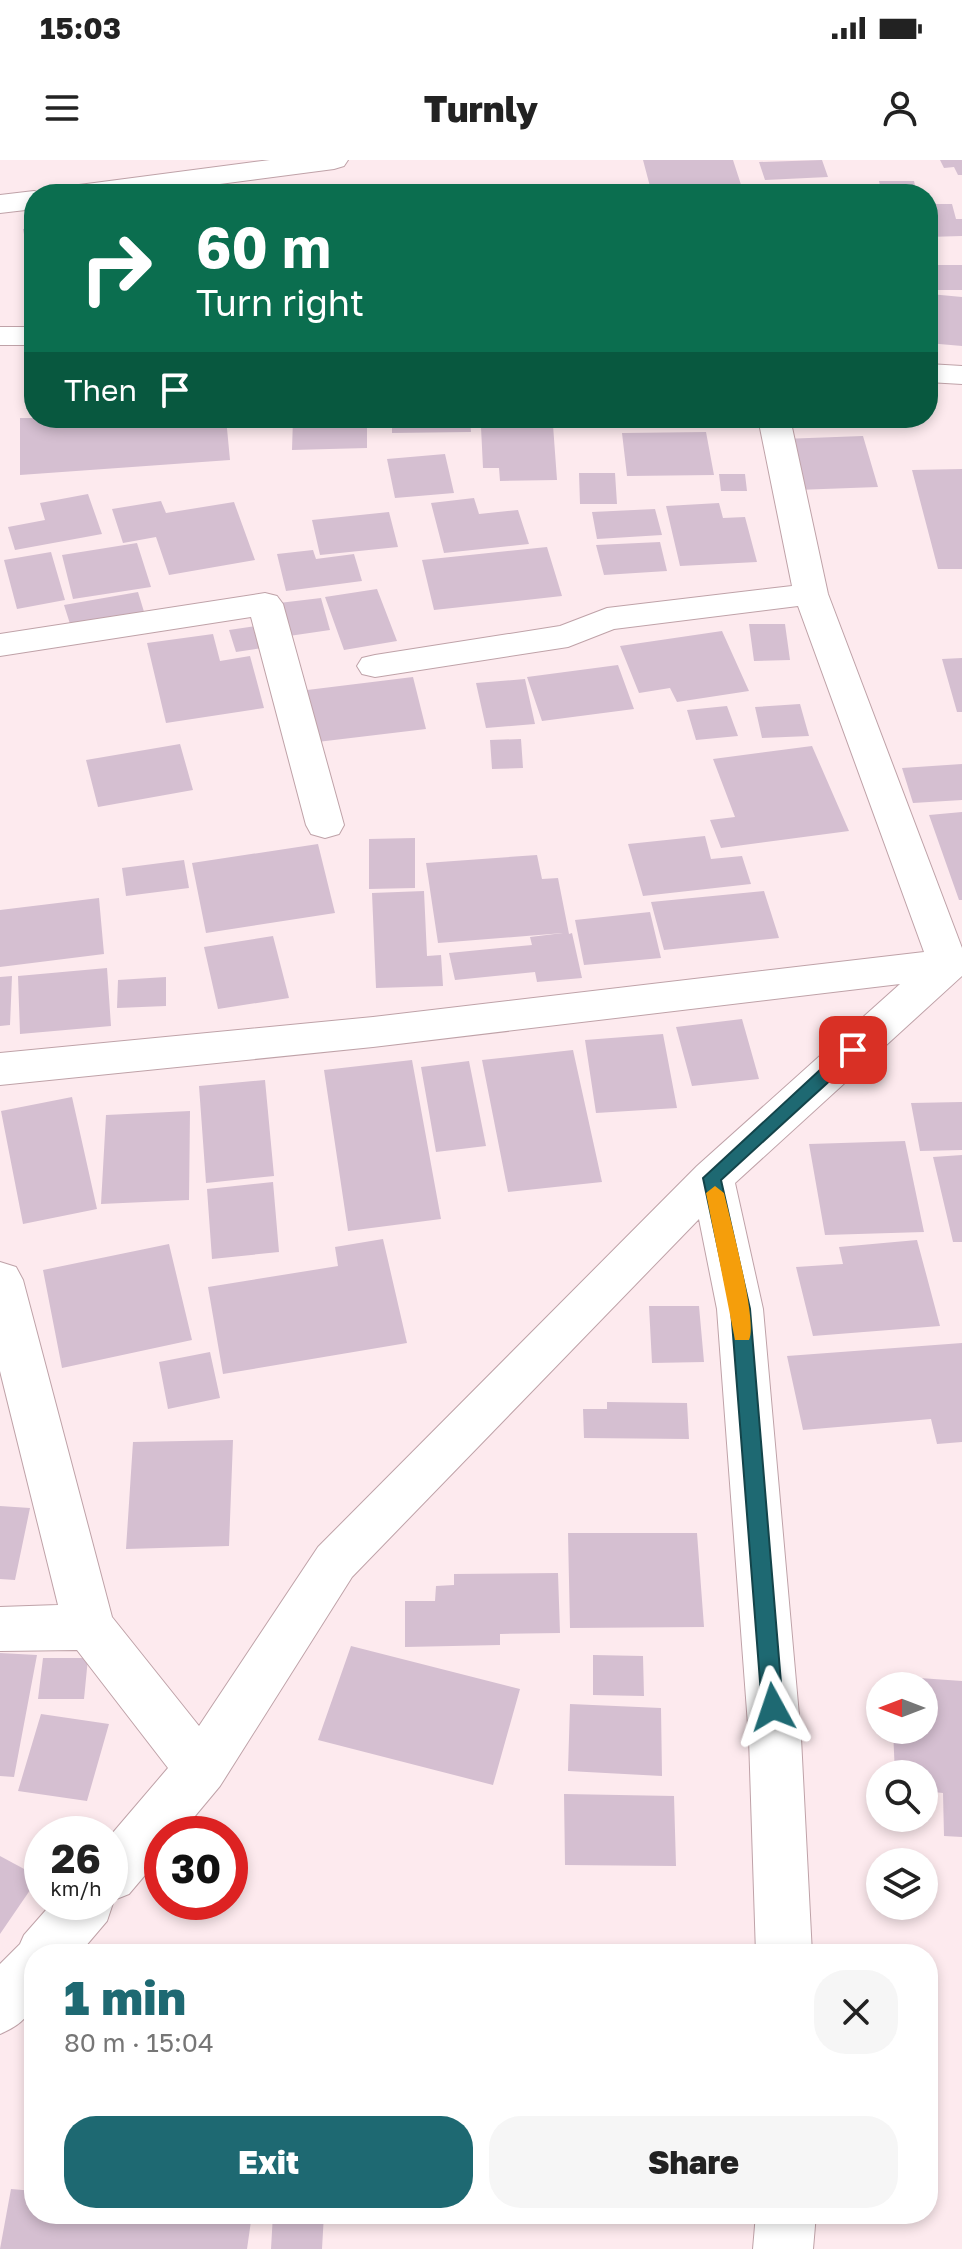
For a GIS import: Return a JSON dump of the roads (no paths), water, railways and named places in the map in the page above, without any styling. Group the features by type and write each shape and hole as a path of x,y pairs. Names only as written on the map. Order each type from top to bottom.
{"street":[{"path":"154,184 334,160"},
{"path":"0,204 24,201"},
{"path":"0,336 24,336"},
{"path":"938,374 962,375"},
{"path":"776,428 811,594 955,963"},
{"path":"375,666 568,636 607,619 811,594"},
{"path":"0,645 265,604 325,825"},
{"path":"0,1069 373,1032 955,963"},
{"path":"128,1855 201,1769 335,1562 712,1178 955,963"},
{"path":"712,1178 740,1309 775,1738 784,1944"},
{"path":"0,1280 89,1627 201,1769"},
{"path":"0,1629 89,1627"},
{"path":"52,1944 73,1920"},
{"path":"0,2006 24,1978"},
{"path":"783,2249 785,2224"}]}
